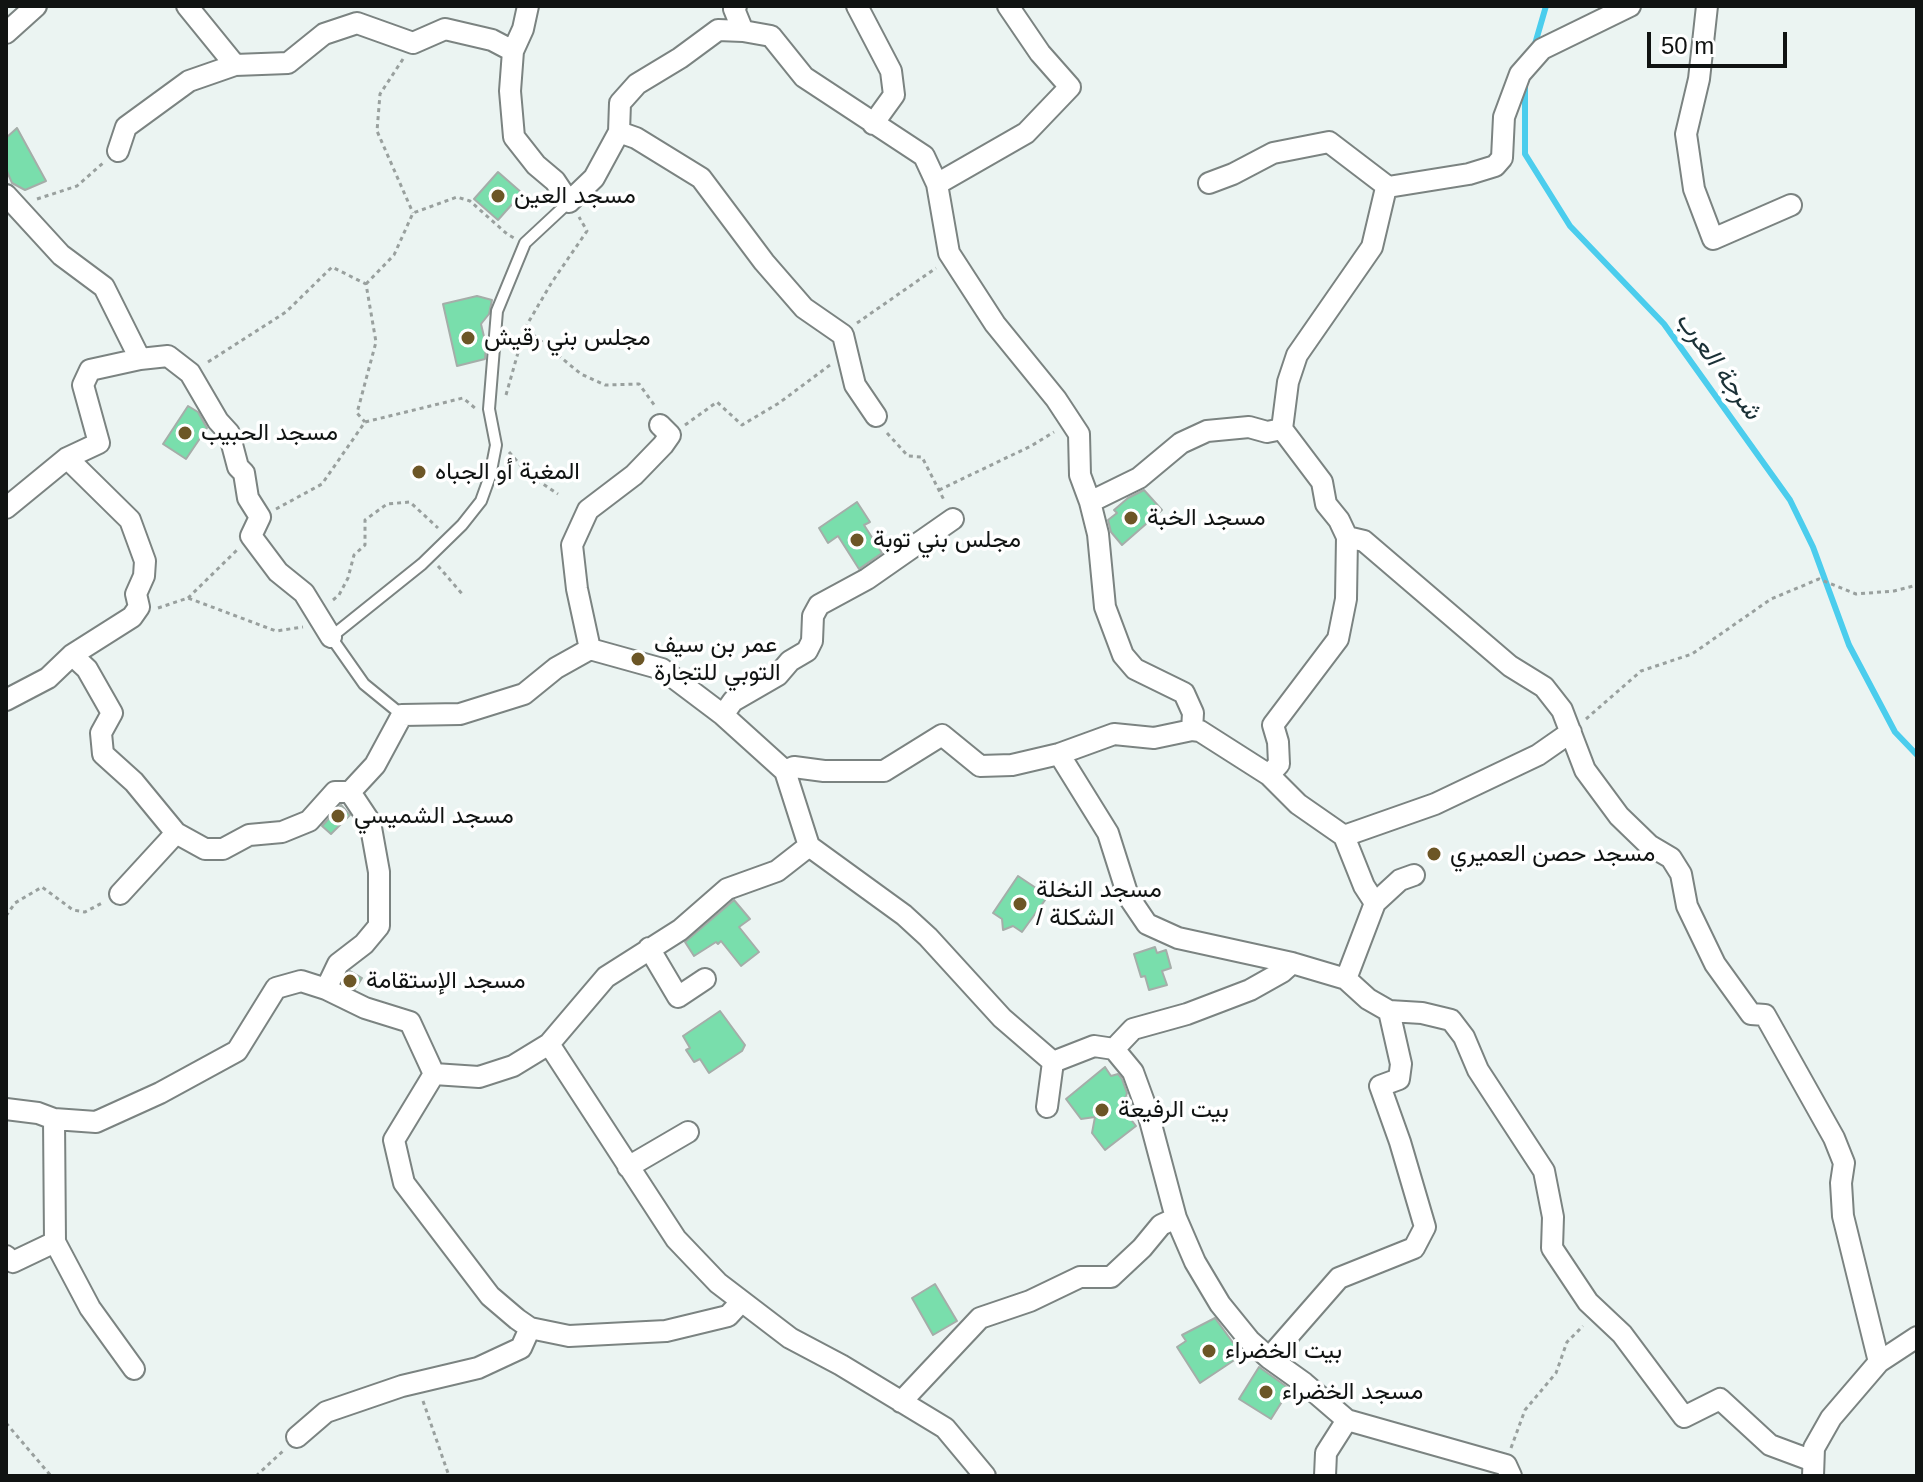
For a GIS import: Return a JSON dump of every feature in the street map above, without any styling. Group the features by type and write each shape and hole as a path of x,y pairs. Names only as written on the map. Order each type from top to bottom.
{"street":[{"path":"6,33 36,6"},
{"path":"187,6 235,65"},
{"path":"528,6 523,29 513,51 510,91 514,137 536,165 555,181 569,202 594,178 619,132 620,103 637,84 718,30 771,36 804,77 924,156 937,184 949,253 995,324 1056,399 1079,434 1080,475 1098,534 1105,607 1123,655 1135,669 1184,693 1193,713 1192,730"},
{"path":"736,6 734,9 743,31"},
{"path":"857,6 891,71 894,95 873,124"},
{"path":"937,184 1026,133 1070,87 1040,53 1008,6"},
{"path":"1209,183 1273,153 1329,142 1388,187 1469,174 1495,166 1502,158 1504,117 1520,74 1542,49 1630,6"},
{"path":"1707,6 1699,79 1686,134 1694,189 1713,239 1791,205"},
{"path":"118,151 126,127 189,81 235,65 288,63 324,34 357,23 413,43 445,29 492,40 513,51"},
{"path":"619,132 636,138 701,178 764,262 804,308 844,344 855,385 876,416"},
{"path":"1269,775 1279,764 1273,725 1338,639 1346,599 1347,537 1326,504 1322,482 1282,429 1288,382 1297,355 1372,247 1388,187"},
{"path":"11,200 61,255 104,287 140,359"},
{"path":"6,508 67,458 99,443 83,385 90,370 168,356 190,373 218,421 229,433 238,467 244,473 248,498 260,517 251,536 278,572 304,593 323,625"},
{"path":"1090,502 1139,478 1181,443 1207,431 1249,427 1267,432 1282,429"},
{"path":"590,649 577,589 572,545 588,510 634,475 663,445 665,430"},
{"path":"6,700 48,678 72,655 132,617 139,607 136,594 144,576 145,561 130,520 67,458"},
{"path":"723,715 733,701 778,675 790,661 807,651 812,641 813,616 819,605 867,579 953,519"},
{"path":"1347,537 1364,541 1510,666 1544,687 1562,710 1585,770 1619,816 1649,845 1671,858 1681,874 1687,906 1715,964 1751,1014 1765,1015 1834,1138 1844,1163 1841,1183 1843,1216 1879,1362"},
{"path":"72,655 87,669 112,713 101,733 103,754 134,782 176,833 205,849 223,849 249,835 282,832 309,821 335,792 350,792 375,765 402,715 460,714 524,694 556,668 590,649 662,669 723,715 785,771 809,846 904,915 1002,1018 1053,1062"},
{"path":"785,771 794,767 824,771 884,771 942,735 980,766 1012,765 1059,754 1114,734 1154,738 1200,731 1269,775 1298,804 1344,836 1364,886 1375,903"},
{"path":"1344,836 1435,804 1538,755 1571,732"},
{"path":"1059,754 1108,833 1128,896 1147,924 1178,938 1292,963 1346,979 1368,999 1389,1011 1422,1013 1451,1020 1464,1037 1478,1070 1544,1171 1553,1217 1552,1248 1597,1312 1622,1334 1684,1417 1720,1399 1770,1445 1813,1469 1814,1448 1831,1418 1879,1362 1917,1337"},
{"path":"326,989 338,964 364,944 379,926 379,872 370,822 350,792"},
{"path":"120,894 176,833"},
{"path":"434,1074 479,1077 513,1066 549,1044 606,977 680,930 727,889 777,871 809,846"},
{"path":"1346,979 1375,903 1400,880 1414,875"},
{"path":"649,948 678,997 705,979"},
{"path":"1114,1049 1133,1029 1187,1014 1250,990 1292,963"},
{"path":"6,1109 38,1113 54,1119 96,1122 160,1093 237,1051 276,988 301,981 365,1008 410,1022 434,1074"},
{"path":"1269,1358 1339,1278 1414,1248 1425,1227 1380,1086 1399,1079 1401,1064 1389,1011"},
{"path":"549,1044 676,1239 718,1283 790,1338 945,1428 985,1476"},
{"path":"1053,1062 1094,1046 1114,1049 1133,1072 1148,1113 1176,1218 1195,1262 1220,1304 1250,1341 1347,1420 1508,1470"},
{"path":"1047,1107 1053,1062"},
{"path":"434,1074 394,1140 404,1183 490,1296 530,1328 569,1336 666,1331 728,1316 741,1302"},
{"path":"54,1119 55,1242 90,1308 134,1369"},
{"path":"628,1167 688,1132"},
{"path":"901,1402 980,1318 1030,1301 1080,1277 1111,1277 1161,1225 1176,1218"},
{"path":"6,1256 13,1262 55,1242"},
{"path":"297,1437 326,1412 417,1382 478,1368 521,1348 530,1328"},
{"path":"1325,1476 1326,1453 1347,1420"}],"lane":[{"path":"402,715 364,684 323,625 430,557 481,501 496,445 490,402 497,311 525,243 569,202"}],"path":[{"path":"413,43 380,94 377,131 413,213"},
{"path":"11,200 77,186 118,151"},
{"path":"366,284 394,255 413,213 457,197 470,201 507,234 525,243"},
{"path":"490,402 502,401 508,391 525,328 587,231 569,202"},
{"path":"525,328 581,374 605,385 639,384 654,405 665,430 717,402 742,425 779,403 844,344 859,321 937,268 949,253"},
{"path":"190,373 286,312 332,267 366,284"},
{"path":"365,422 357,413 376,342 366,284"},
{"path":"260,517 322,484 365,422 463,398 491,420"},
{"path":"876,416 892,441 908,456 922,457 953,519"},
{"path":"939,490 1031,446 1070,421"},
{"path":"496,445 506,448 528,474 558,494"},
{"path":"188,598 276,631 323,625 348,578 354,555 365,545 365,520 387,504 410,502 448,540"},
{"path":"132,617 188,598 251,536"},
{"path":"430,557 464,596"},
{"path":"1571,732 1641,671 1692,654 1771,599 1819,579 1856,594 1894,591 1917,585"},
{"path":"6,916 15,903 42,887 73,910 85,912 120,894"},
{"path":"1508,1470 1525,1410 1556,1373 1567,1342 1597,1312"},
{"path":"417,1382 449,1476"},
{"path":"6,1423 51,1476"},
{"path":"256,1476 297,1437"}],"building":[{"path":"17,128 46,181 25,190 12,183 6,169 6,138"},
{"name":"مسجد العين","path":"498,172 522,193 498,220 474,199"},
{"name":"مجلس بني رقيش","path":"477,296 492,300 489,314 481,324 486,345 485,359 457,366 443,304"},
{"name":"مسجد الحبيب","path":"188,406 198,412 207,428 186,459 163,444"},
{"name":"مسجد الخبة","path":"1144,490 1162,510 1122,545 1111,532 1108,520 1128,498"},
{"name":"مجلس بني توبة","path":"857,502 870,522 864,525 882,553 859,569 838,536 828,543 819,528"},
{"path":"341,805 350,815 331,834 322,826"},
{"name":"مسجد النخلة / الشكلة","path":"1018,876 1048,896 1022,932 1013,926 1003,930 1002,919 993,913"},
{"path":"734,900 750,919 739,927 759,952 741,966 721,941 694,956 685,942"},
{"path":"1155,947 1157,953 1166,950 1171,968 1162,971 1167,985 1149,990 1134,954"},
{"path":"350,971 362,978 355,989 343,983"},
{"path":"720,1011 745,1045 742,1051 709,1073 700,1059 694,1062 686,1050 690,1048 683,1036"},
{"name":"بيت الرفيعة","path":"1105,1067 1111,1076 1118,1074 1122,1079 1132,1108 1126,1113 1136,1126 1105,1150 1092,1133 1095,1117 1081,1119 1066,1099"},
{"path":"935,1284 957,1321 933,1335 912,1298"},
{"name":"بيت الخضراء","path":"1215,1318 1242,1355 1200,1383 1177,1347 1186,1341 1182,1335"},
{"name":"مسجد الخضراء","path":"1259,1367 1290,1389 1271,1419 1239,1399"}],"waterway":[{"name":"شرجة العرب","path":"1535,44 1546,6"},
{"name":"شرجة العرب","path":"1525,82 1525,154 1570,226 1664,324 1790,500 1813,547 1849,645 1895,732 1917,755"}],"place":[{"name":"مسجد العين","path":"498,196"},
{"name":"مجلس بني رقيش","path":"468,338"},
{"name":"مسجد الحبيب","path":"185,433"},
{"name":"المغبة أو الجباه","path":"419,472"},
{"name":"مسجد الخبة","path":"1131,518"},
{"name":"مجلس بني توبة","path":"857,540"},
{"name":"عمر بن سيف التوبي للتجارة","path":"638,659"},
{"name":"مسجد الشميسي","path":"338,816"},
{"name":"مسجد حصن العميري","path":"1434,854"},
{"name":"مسجد النخلة / الشكلة","path":"1020,904"},
{"name":"مسجد الإستقامة","path":"350,981"},
{"name":"بيت الرفيعة","path":"1102,1110"},
{"name":"بيت الخضراء","path":"1209,1351"},
{"name":"مسجد الخضراء","path":"1266,1392"}]}
